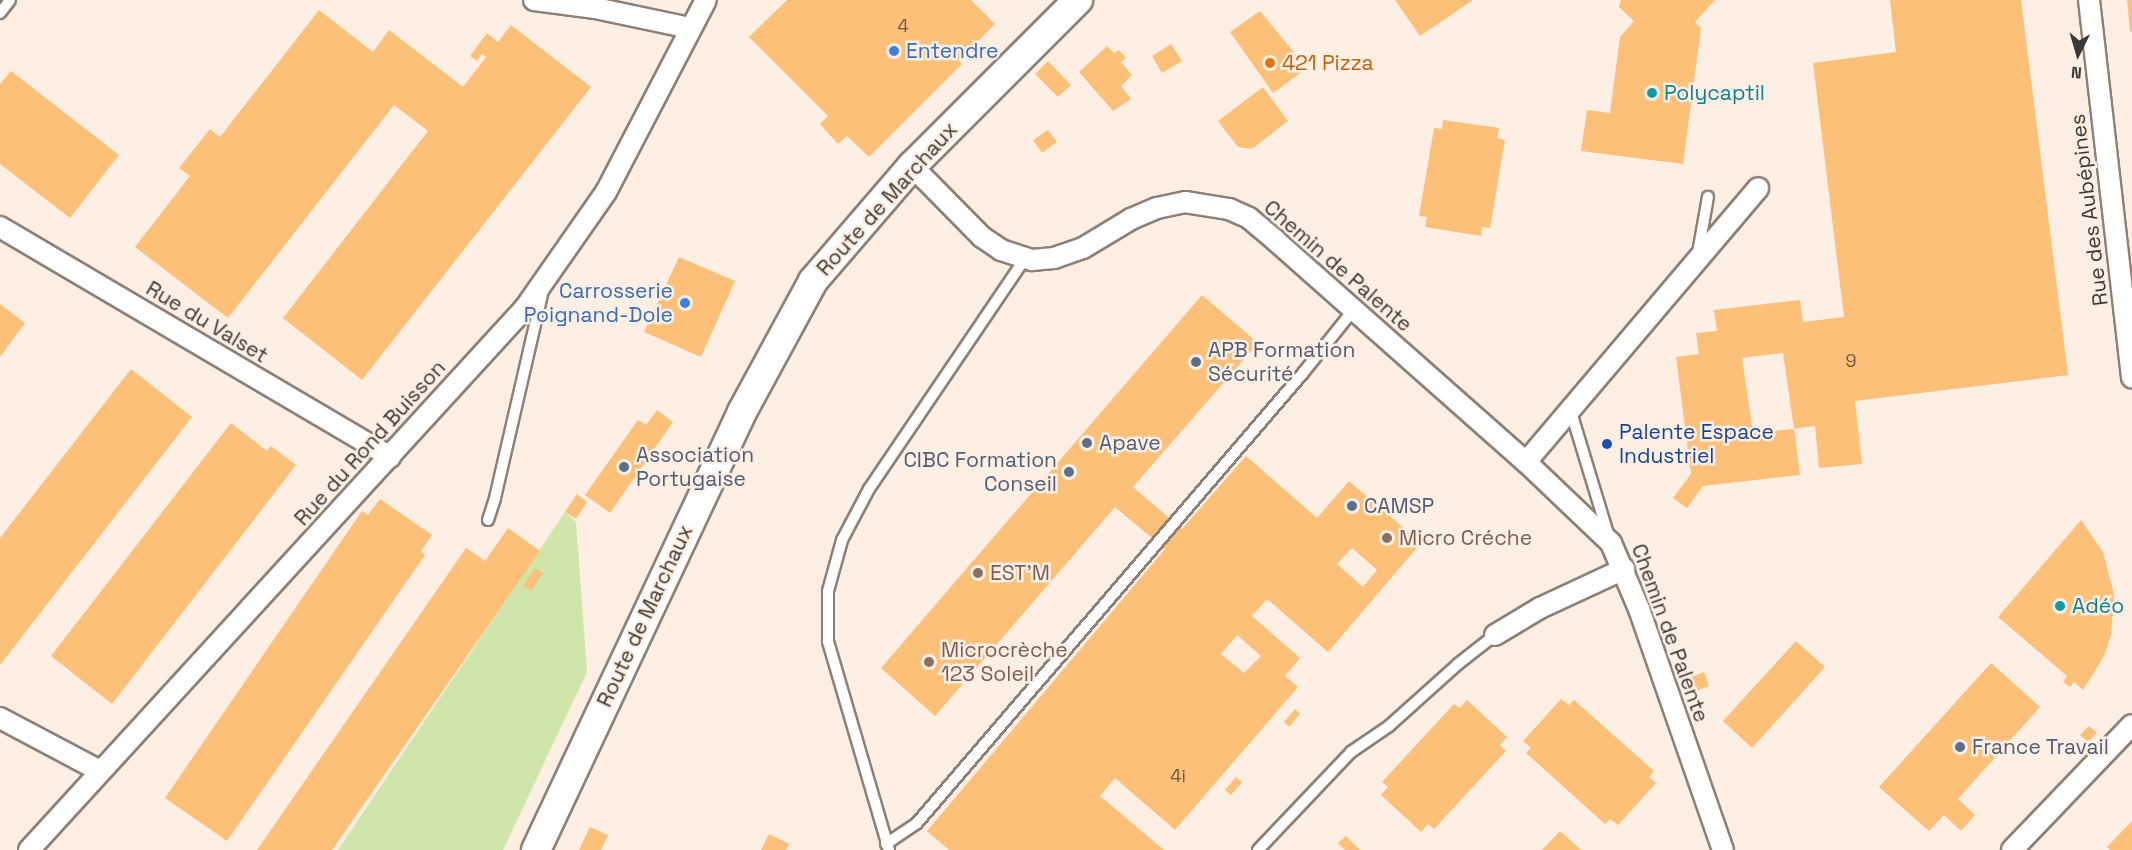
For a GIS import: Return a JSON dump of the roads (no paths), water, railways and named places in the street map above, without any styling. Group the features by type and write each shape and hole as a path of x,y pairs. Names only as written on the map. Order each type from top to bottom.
{"main road":[{"name":"Route de Marchaux","path":"536,850 742,412 813,281 912,166 1078,0"}],"street":[{"path":"534,0 596,8 690,28"},
{"name":"Rue du Rond Buisson","path":"29,850 525,308 606,192 706,0"},
{"name":"Rue des Aubépines","path":"2089,0 2132,378"},
{"name":"Chemin de Palente","path":"912,166 982,237 1001,250 1025,259 1054,258 1083,248 1131,219 1156,208 1185,202 1229,209 1249,218 1526,462 1611,543 1624,569 1724,850"},
{"path":"1526,462 1571,412 1758,188"},
{"name":"Rue du Valset","path":"0,227 390,458"},
{"path":"1496,635 1540,608 1624,569"},
{"path":"0,718 100,771"},
{"path":"2012,850 2132,725"}],"lane":[{"path":"0,13 10,0"},
{"path":"1697,262 1708,197"},
{"path":"1025,259 869,489 842,540 828,591 828,642 888,847 917,824 1303,373 1354,309"},
{"path":"488,520 545,279"},
{"path":"1571,412 1611,543"},
{"path":"1258,850 1351,752 1389,726 1458,664 1496,635"}],"place":[{"name":"Entendre","path":"894,51"},
{"name":"421 Pizza","path":"1270,63"},
{"name":"Polycaptil","path":"1652,93"},
{"name":"Carrosserie Poignand-Dole","path":"685,303"},
{"name":"APB Formation Sécurité","path":"1196,362"},
{"name":"Apave","path":"1087,443"},
{"name":"Palente Espace Industriel","path":"1607,444"},
{"name":"Association Portugaise","path":"624,467"},
{"name":"CIBC Formation Conseil","path":"1069,472"},
{"name":"CAMSP","path":"1352,506"},
{"name":"Micro Créche","path":"1387,538"},
{"name":"EST’M","path":"978,573"},
{"name":"Adéo","path":"2060,606"},
{"name":"Microcrèche 123 Soleil","path":"929,662"},
{"name":"France Travail","path":"1960,747"}]}
